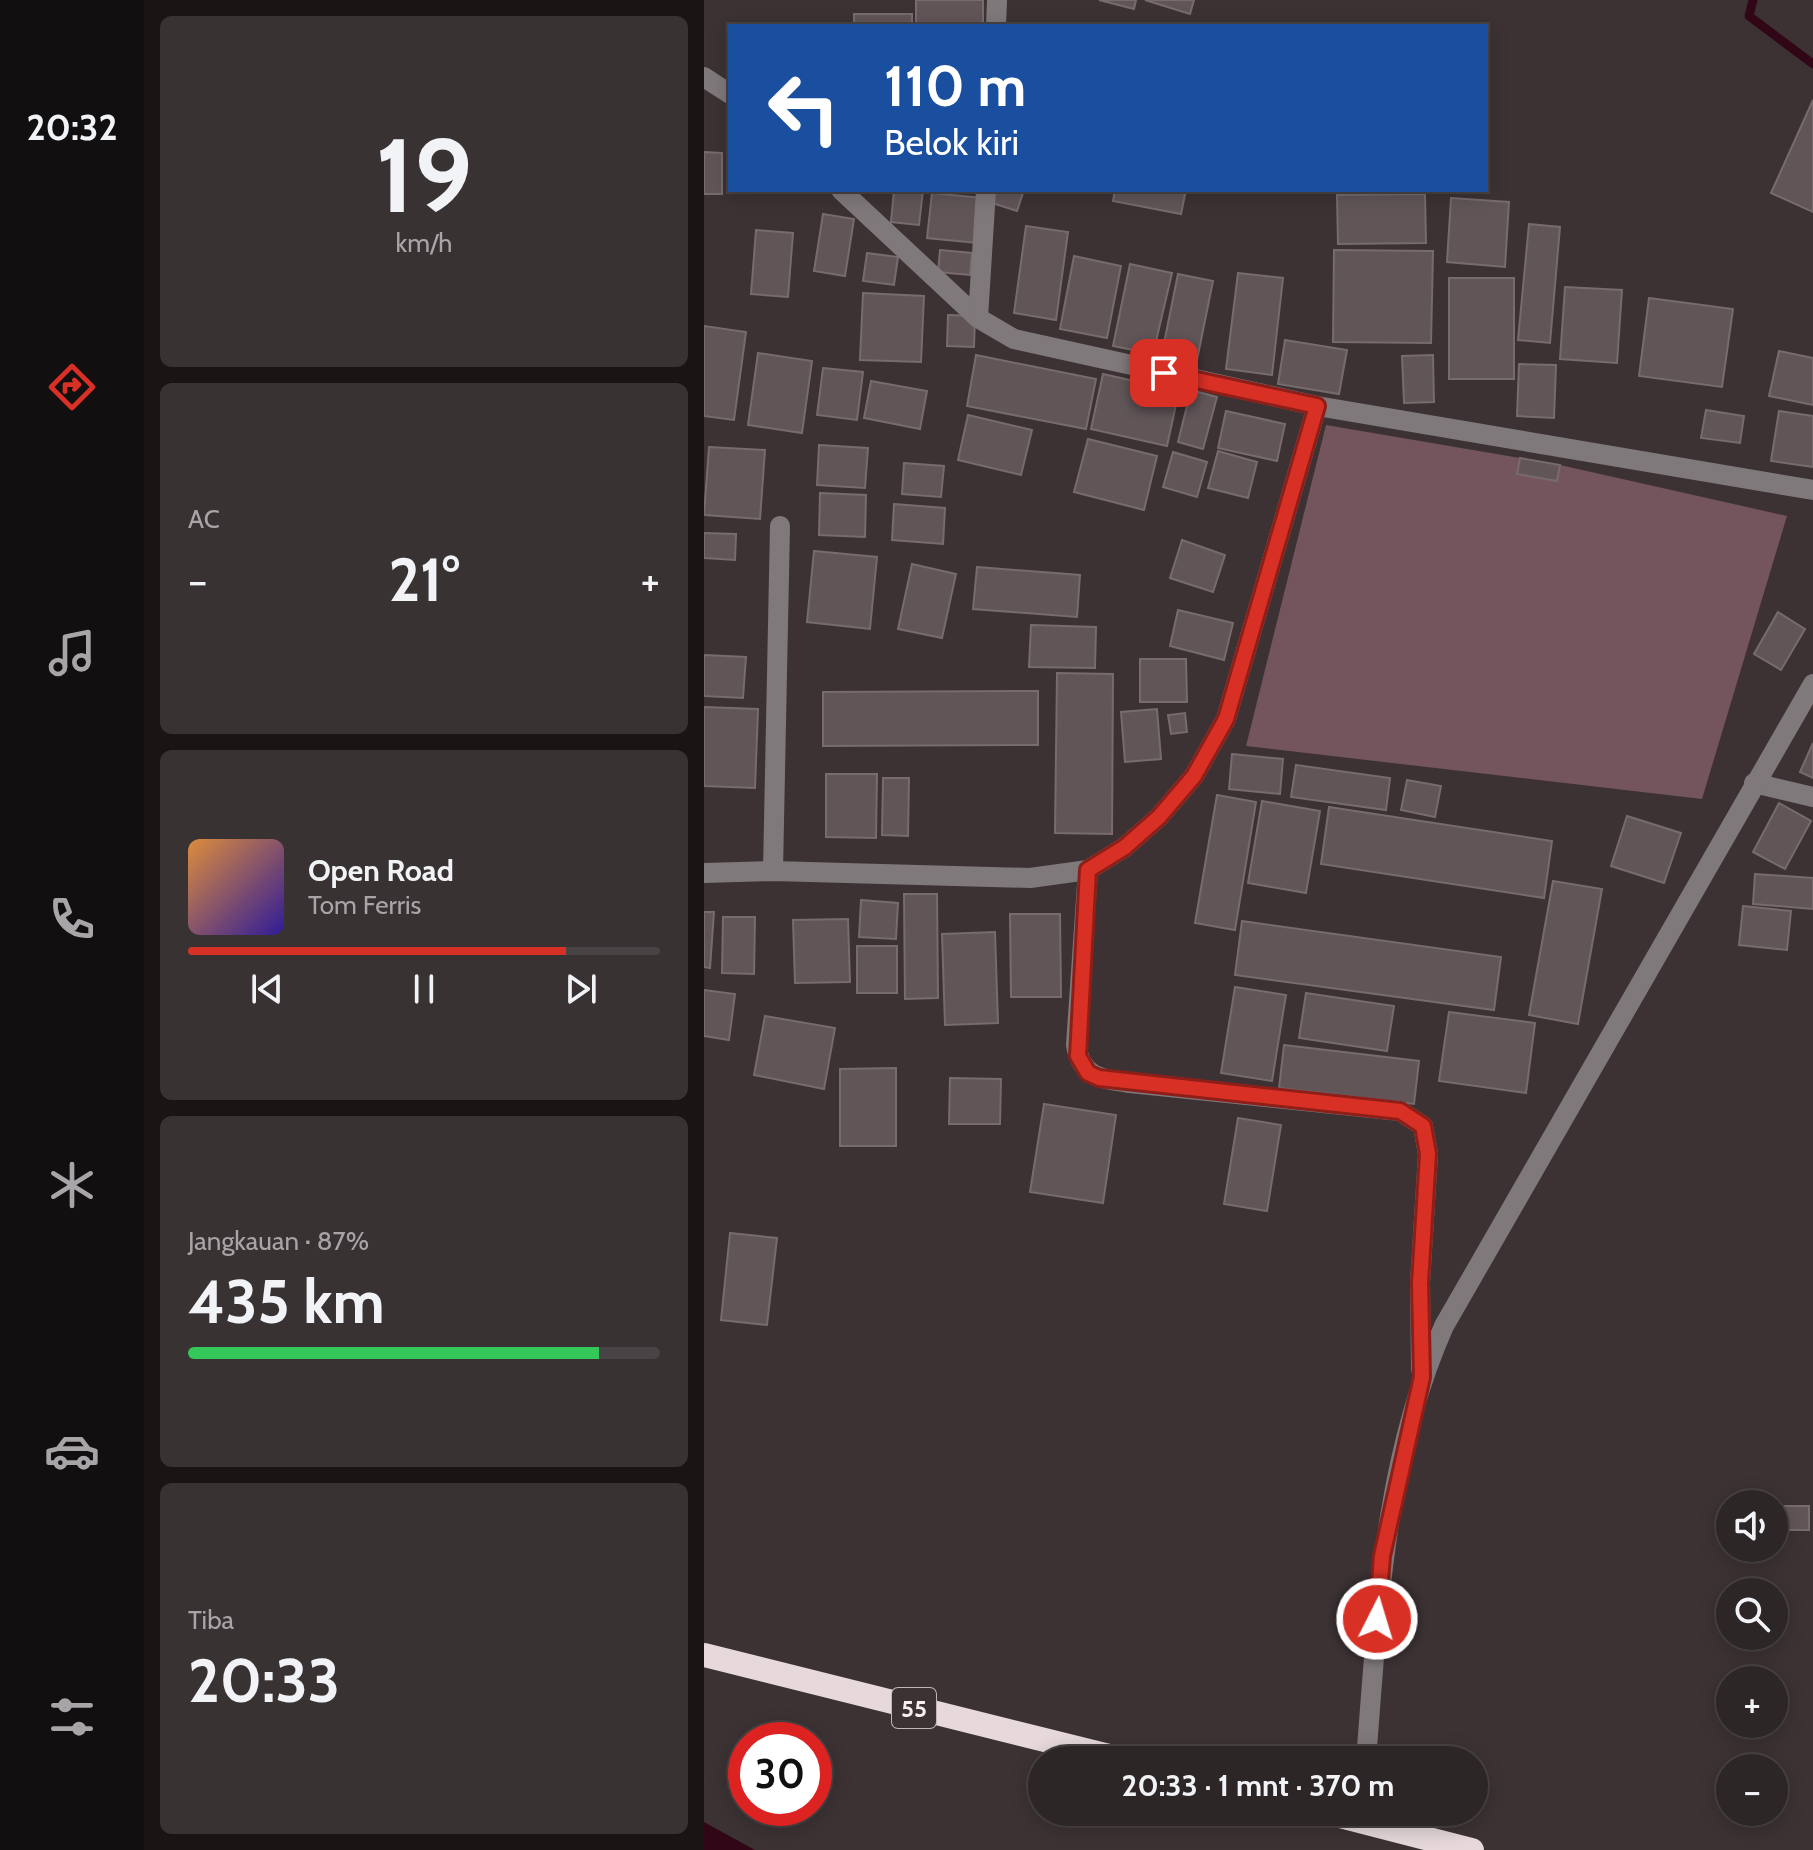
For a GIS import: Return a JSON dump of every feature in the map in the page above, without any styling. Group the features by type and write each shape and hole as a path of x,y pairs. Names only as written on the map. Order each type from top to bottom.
{"highway":[{"name":"55","path":"704,1655 1069,1746"},
{"path":"1389,1826 1472,1850"}],"street":[{"path":"996,24 997,0"},
{"path":"704,77 728,93"},
{"path":"843,192 978,318 1014,339 1317,406 1813,490"},
{"path":"978,318 986,192"},
{"path":"704,873 773,871 1030,878 1088,870 1125,847 1159,817 1194,776 1226,719 1317,406"},
{"path":"773,871 780,526"},
{"path":"1367,1746 1382,1556 1422,1377 1444,1326 1813,684"},
{"path":"1754,783 1813,797"},
{"path":"1088,870 1076,1045 1081,1066 1088,1073 1130,1083 1400,1111 1423,1126 1428,1154 1420,1283 1422,1377"}],"shaded area":[{"path":"1326,425 1520,458 1518,474 1557,481 1560,465 1787,516 1702,799 1246,746"},
{"path":"704,1822 755,1850 704,1850"}],"building":[{"path":"916,0 983,0 983,24 916,24"},
{"path":"1099,0 1136,0 1134,9"},
{"path":"1145,0 1194,0 1190,14"},
{"path":"854,14 912,14 912,24 854,24"},
{"path":"1813,100 1813,212 1771,193"},
{"path":"704,152 722,153 722,194 704,194"},
{"path":"894,192 923,192 919,225 891,222"},
{"path":"992,192 1023,192 1017,211 989,202"},
{"path":"1115,192 1186,192 1181,214 1113,201"},
{"path":"932,193 982,198 977,243 927,238"},
{"path":"1425,194 1426,243 1338,244 1337,195"},
{"path":"1451,198 1509,202 1505,267 1447,262"},
{"path":"823,214 854,219 845,276 814,271"},
{"path":"1529,224 1560,227 1550,343 1518,340"},
{"path":"1026,226 1068,232 1056,320 1014,313"},
{"path":"756,230 793,233 788,297 751,294"},
{"path":"940,250 972,253 970,275 938,272"},
{"path":"1334,250 1433,251 1431,343 1333,342"},
{"path":"867,253 898,257 894,285 863,281"},
{"path":"1074,256 1121,266 1107,338 1060,329"},
{"path":"1130,264 1172,273 1153,354 1113,346"},
{"path":"1238,273 1283,278 1272,375 1226,369"},
{"path":"1178,274 1213,281 1197,360 1162,353"},
{"path":"1449,278 1514,278 1514,379 1449,379"},
{"path":"1565,287 1622,290 1617,363 1560,359"},
{"path":"863,293 924,296 921,362 860,360"},
{"path":"1649,298 1733,309 1722,387 1639,376"},
{"path":"948,315 975,316 974,347 947,346"},
{"path":"704,326 746,332 734,420 704,416"},
{"path":"1285,340 1347,350 1339,394 1278,384"},
{"path":"1779,351 1813,358 1813,405 1769,396"},
{"path":"758,353 812,361 802,433 748,425"},
{"path":"976,355 1096,379 1086,429 967,406"},
{"path":"1433,355 1434,402 1404,403 1402,356"},
{"path":"1519,364 1556,365 1554,418 1517,416"},
{"path":"823,368 863,372 857,420 817,415"},
{"path":"1103,374 1179,391 1167,446 1091,429"},
{"path":"871,381 927,391 920,429 864,418"},
{"path":"1191,390 1217,397 1203,449 1178,442"},
{"path":"1706,410 1744,416 1740,443 1701,438"},
{"path":"1226,411 1285,424 1277,461 1218,448"},
{"path":"1779,411 1813,416 1813,467 1771,461"},
{"path":"968,415 1032,430 1021,475 958,460"},
{"path":"1088,439 1157,456 1144,510 1074,492"},
{"path":"819,445 868,448 865,488 817,485"},
{"path":"709,447 765,450 760,519 704,515"},
{"path":"1218,451 1257,462 1248,498 1208,488"},
{"path":"1173,452 1207,462 1197,497 1163,487"},
{"path":"1520,458 1560,465 1557,481 1517,474"},
{"path":"904,463 944,466 941,497 902,494"},
{"path":"820,493 866,495 865,537 819,535"},
{"path":"894,504 945,508 943,544 892,540"},
{"path":"704,533 736,534 735,560 704,558"},
{"path":"1182,540 1225,555 1213,592 1170,578"},
{"path":"814,551 877,557 870,629 807,622"},
{"path":"912,564 956,574 942,638 898,629"},
{"path":"977,567 1080,575 1077,617 973,609"},
{"path":"1178,610 1233,623 1224,660 1170,646"},
{"path":"1778,612 1805,629 1781,670 1754,654"},
{"path":"1031,625 1096,627 1095,668 1029,667"},
{"path":"704,655 746,657 743,698 704,696"},
{"path":"1140,659 1186,659 1187,702 1140,702"},
{"path":"1057,673 1113,674 1112,834 1055,833"},
{"path":"1038,691 1038,745 823,746 823,692"},
{"path":"704,707 758,709 755,788 704,786"},
{"path":"1157,709 1161,759 1125,762 1121,712"},
{"path":"1185,713 1187,732 1171,734 1168,715"},
{"path":"1813,743 1813,778 1800,772"},
{"path":"1232,754 1283,759 1280,794 1229,789"},
{"path":"1296,765 1390,778 1386,810 1291,797"},
{"path":"826,774 877,774 876,838 826,837"},
{"path":"883,778 909,778 908,836 882,835"},
{"path":"1407,780 1441,786 1435,817 1401,810"},
{"path":"1217,795 1256,802 1235,930 1195,923"},
{"path":"1262,801 1320,811 1306,893 1248,883"},
{"path":"1779,803 1811,821 1785,869 1753,852"},
{"path":"1329,807 1552,841 1544,898 1321,864"},
{"path":"1627,816 1681,833 1664,883 1611,866"},
{"path":"1755,874 1813,878 1813,909 1753,904"},
{"path":"1553,881 1602,889 1578,1024 1529,1015"},
{"path":"904,894 937,894 938,998 905,999"},
{"path":"861,900 898,903 896,939 859,937"},
{"path":"1743,906 1791,911 1787,950 1739,945"},
{"path":"704,912 714,912 710,968 704,967"},
{"path":"1010,914 1060,914 1061,997 1011,997"},
{"path":"723,917 755,917 754,974 722,973"},
{"path":"848,919 850,982 795,983 793,920"},
{"path":"1242,921 1501,957 1494,1010 1235,975"},
{"path":"995,932 998,1023 945,1025 942,934"},
{"path":"857,946 897,946 897,993 857,993"},
{"path":"1235,987 1286,995 1272,1081 1221,1073"},
{"path":"704,990 735,994 729,1040 704,1036"},
{"path":"1306,993 1394,1006 1387,1051 1299,1038"},
{"path":"1449,1012 1535,1023 1526,1093 1439,1081"},
{"path":"765,1016 835,1028 824,1089 754,1075"},
{"path":"1284,1045 1419,1061 1414,1104 1279,1088"},
{"path":"896,1068 896,1146 840,1146 840,1069"},
{"path":"950,1078 1001,1079 1000,1124 949,1124"},
{"path":"1044,1104 1116,1115 1103,1203 1030,1192"},
{"path":"1238,1118 1281,1125 1267,1211 1224,1204"},
{"path":"730,1233 777,1238 767,1325 721,1320"},
{"path":"1788,1506 1809,1506 1809,1530 1788,1530"}],"waterway":[{"path":"1753,0 1749,16 1813,64"}],"route":[{"path":"1164,373 1317,406 1226,719 1194,776 1159,817 1125,847 1088,870 1076,1045 1081,1066 1099,1078 1400,1111 1423,1126 1428,1137 1428,1154 1420,1283 1422,1377 1382,1556 1377,1619"}]}
